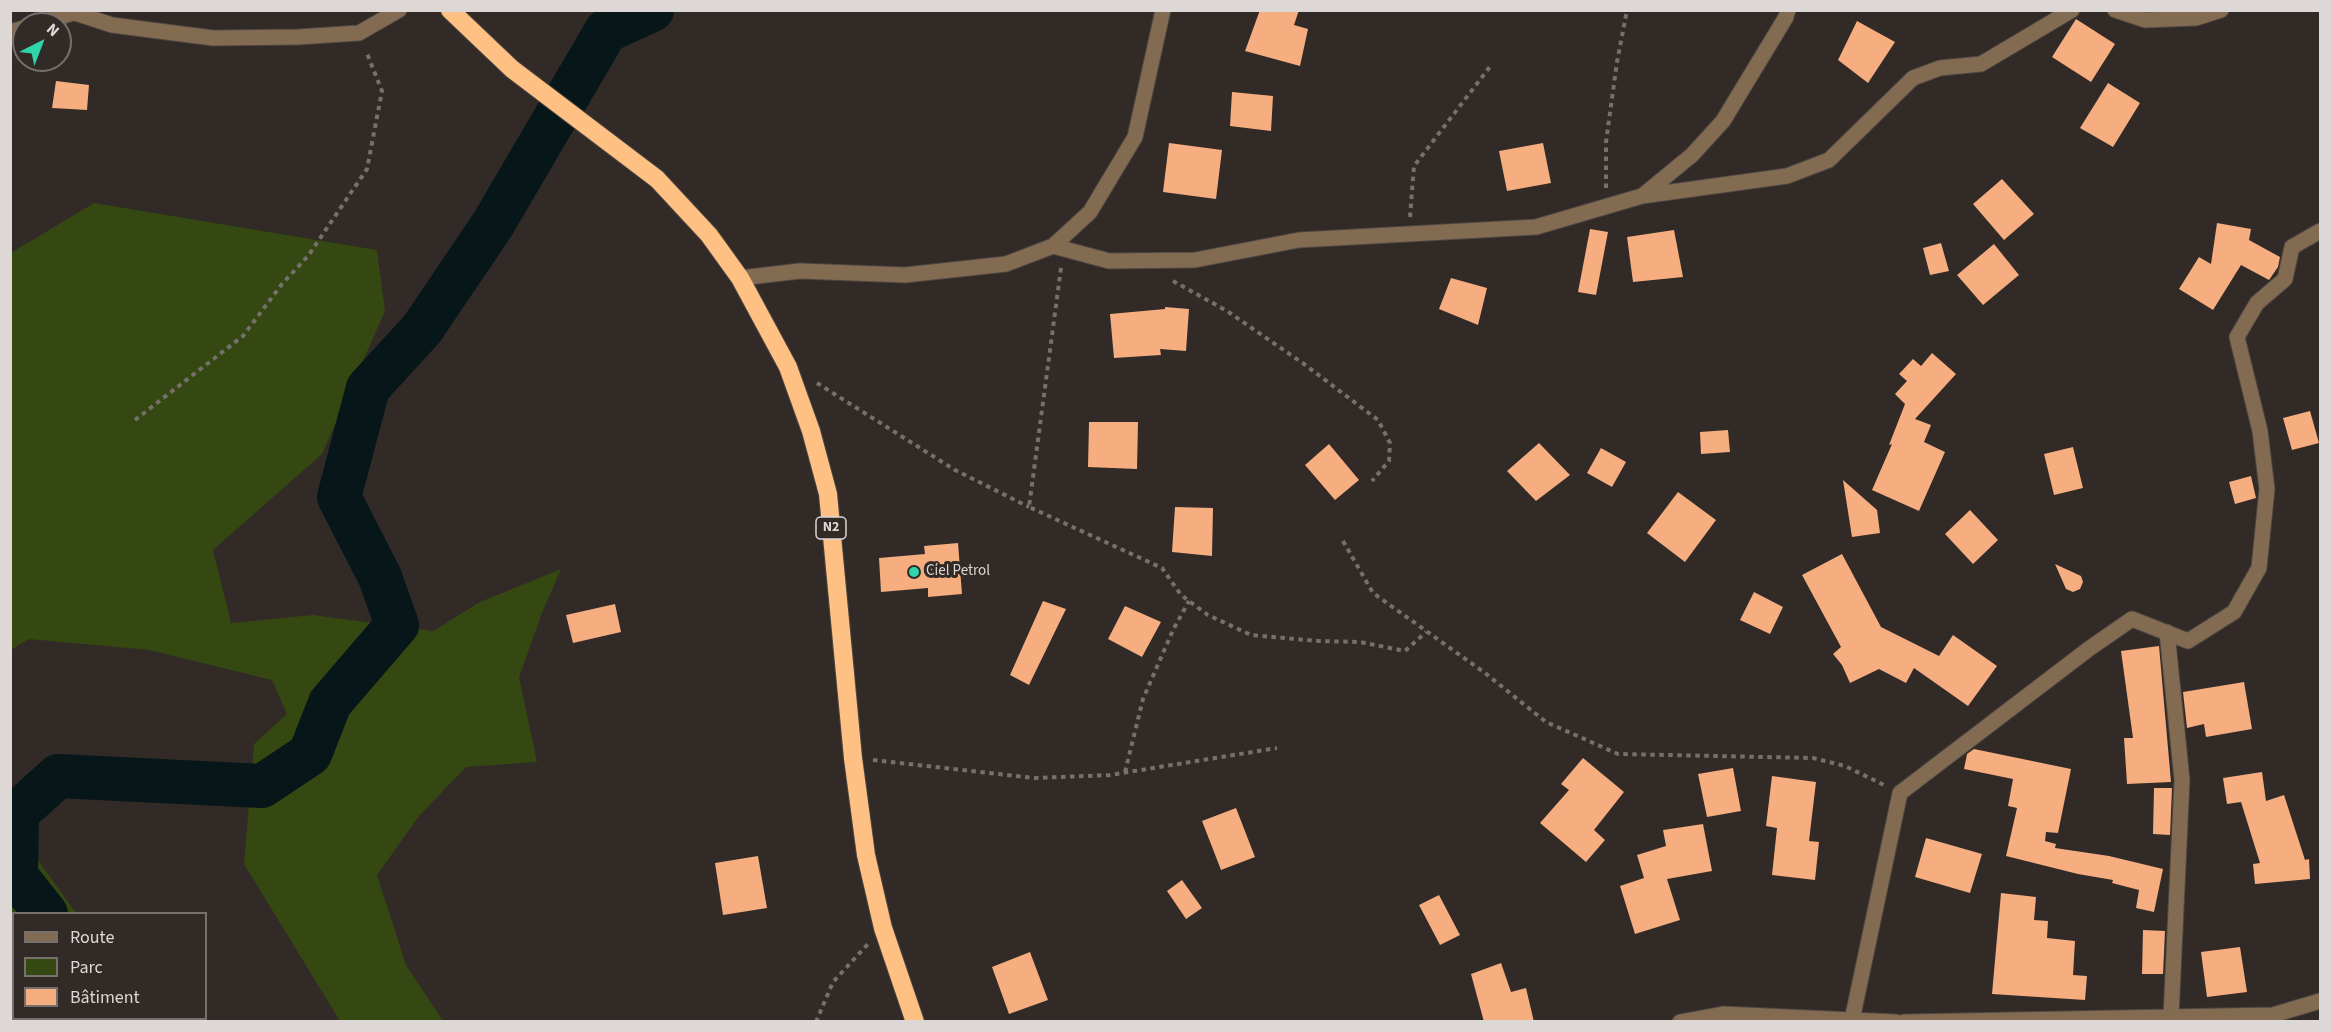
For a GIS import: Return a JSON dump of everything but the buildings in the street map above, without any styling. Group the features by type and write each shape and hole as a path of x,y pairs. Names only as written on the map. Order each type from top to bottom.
{"highway":[{"name":"N2","path":"450,10 512,69 657,178 709,234 740,278 788,367 828,494 853,758 866,855 883,928 915,1022"}],"street":[{"path":"72,13 112,25 213,38 298,37 359,33 399,10"},
{"path":"740,278 800,271 905,275 1006,264 1058,248 1090,212 1134,137 1163,10"},
{"path":"1642,196 1692,154 1723,121 1786,17 1788,10"},
{"path":"1058,248 1109,261 1195,260 1299,240 1536,227 1642,196 1787,176 1829,160 1913,78 1940,68 1981,64 2072,10"},
{"path":"2115,10 2145,20 2196,18 2221,10"},
{"path":"1852,1020 1900,794 2090,648 2132,619 2188,641 2234,612 2259,568 2268,489 2260,431 2237,337 2257,303 2285,279 2292,247 2320,231"},
{"path":"2167,632 2182,780 2171,1017"},
{"path":"1904,1022 2273,1015 2320,1001"},
{"path":"1680,1022 1723,1014 1896,1022"}],"path":[{"path":"1606,207 1606,142 1627,10"},
{"path":"135,420 243,336 282,284 308,256 367,168 382,91 359,33"},
{"path":"1408,234 1414,166 1492,64"},
{"path":"1029,507 1058,248"},
{"path":"1168,279 1227,310 1378,420 1390,443 1389,461 1372,481"},
{"path":"788,367 854,405 955,470 1162,568 1181,595 1208,615 1251,635 1360,642 1405,651 1426,632"},
{"path":"1343,541 1373,593 1485,673 1546,722 1618,754 1813,758 1845,766 1900,794"},
{"path":"1125,772 1143,699 1173,630 1189,601"},
{"path":"853,758 1035,778 1125,772 1277,748"},
{"path":"816,1022 833,982 883,928"}],"green space":[{"path":"94,203 377,250 385,311 322,454 213,550 231,623 313,615 433,631 480,602 561,569 519,677 537,762 466,767 419,816 377,875 406,965 443,1021 340,1021 244,864 254,744 287,714 272,680 149,650 29,639 11,650 11,253"},
{"path":"11,825 75,912 12,912 12,922"}],"waterway":[{"path":"44,912 16,876 17,813 58,776 262,786 310,754 330,703 397,625 380,577 339,497 368,388 422,329 493,224 606,31 652,10"}],"place":[{"name":"Ciel Petrol","path":"914,572"}]}
